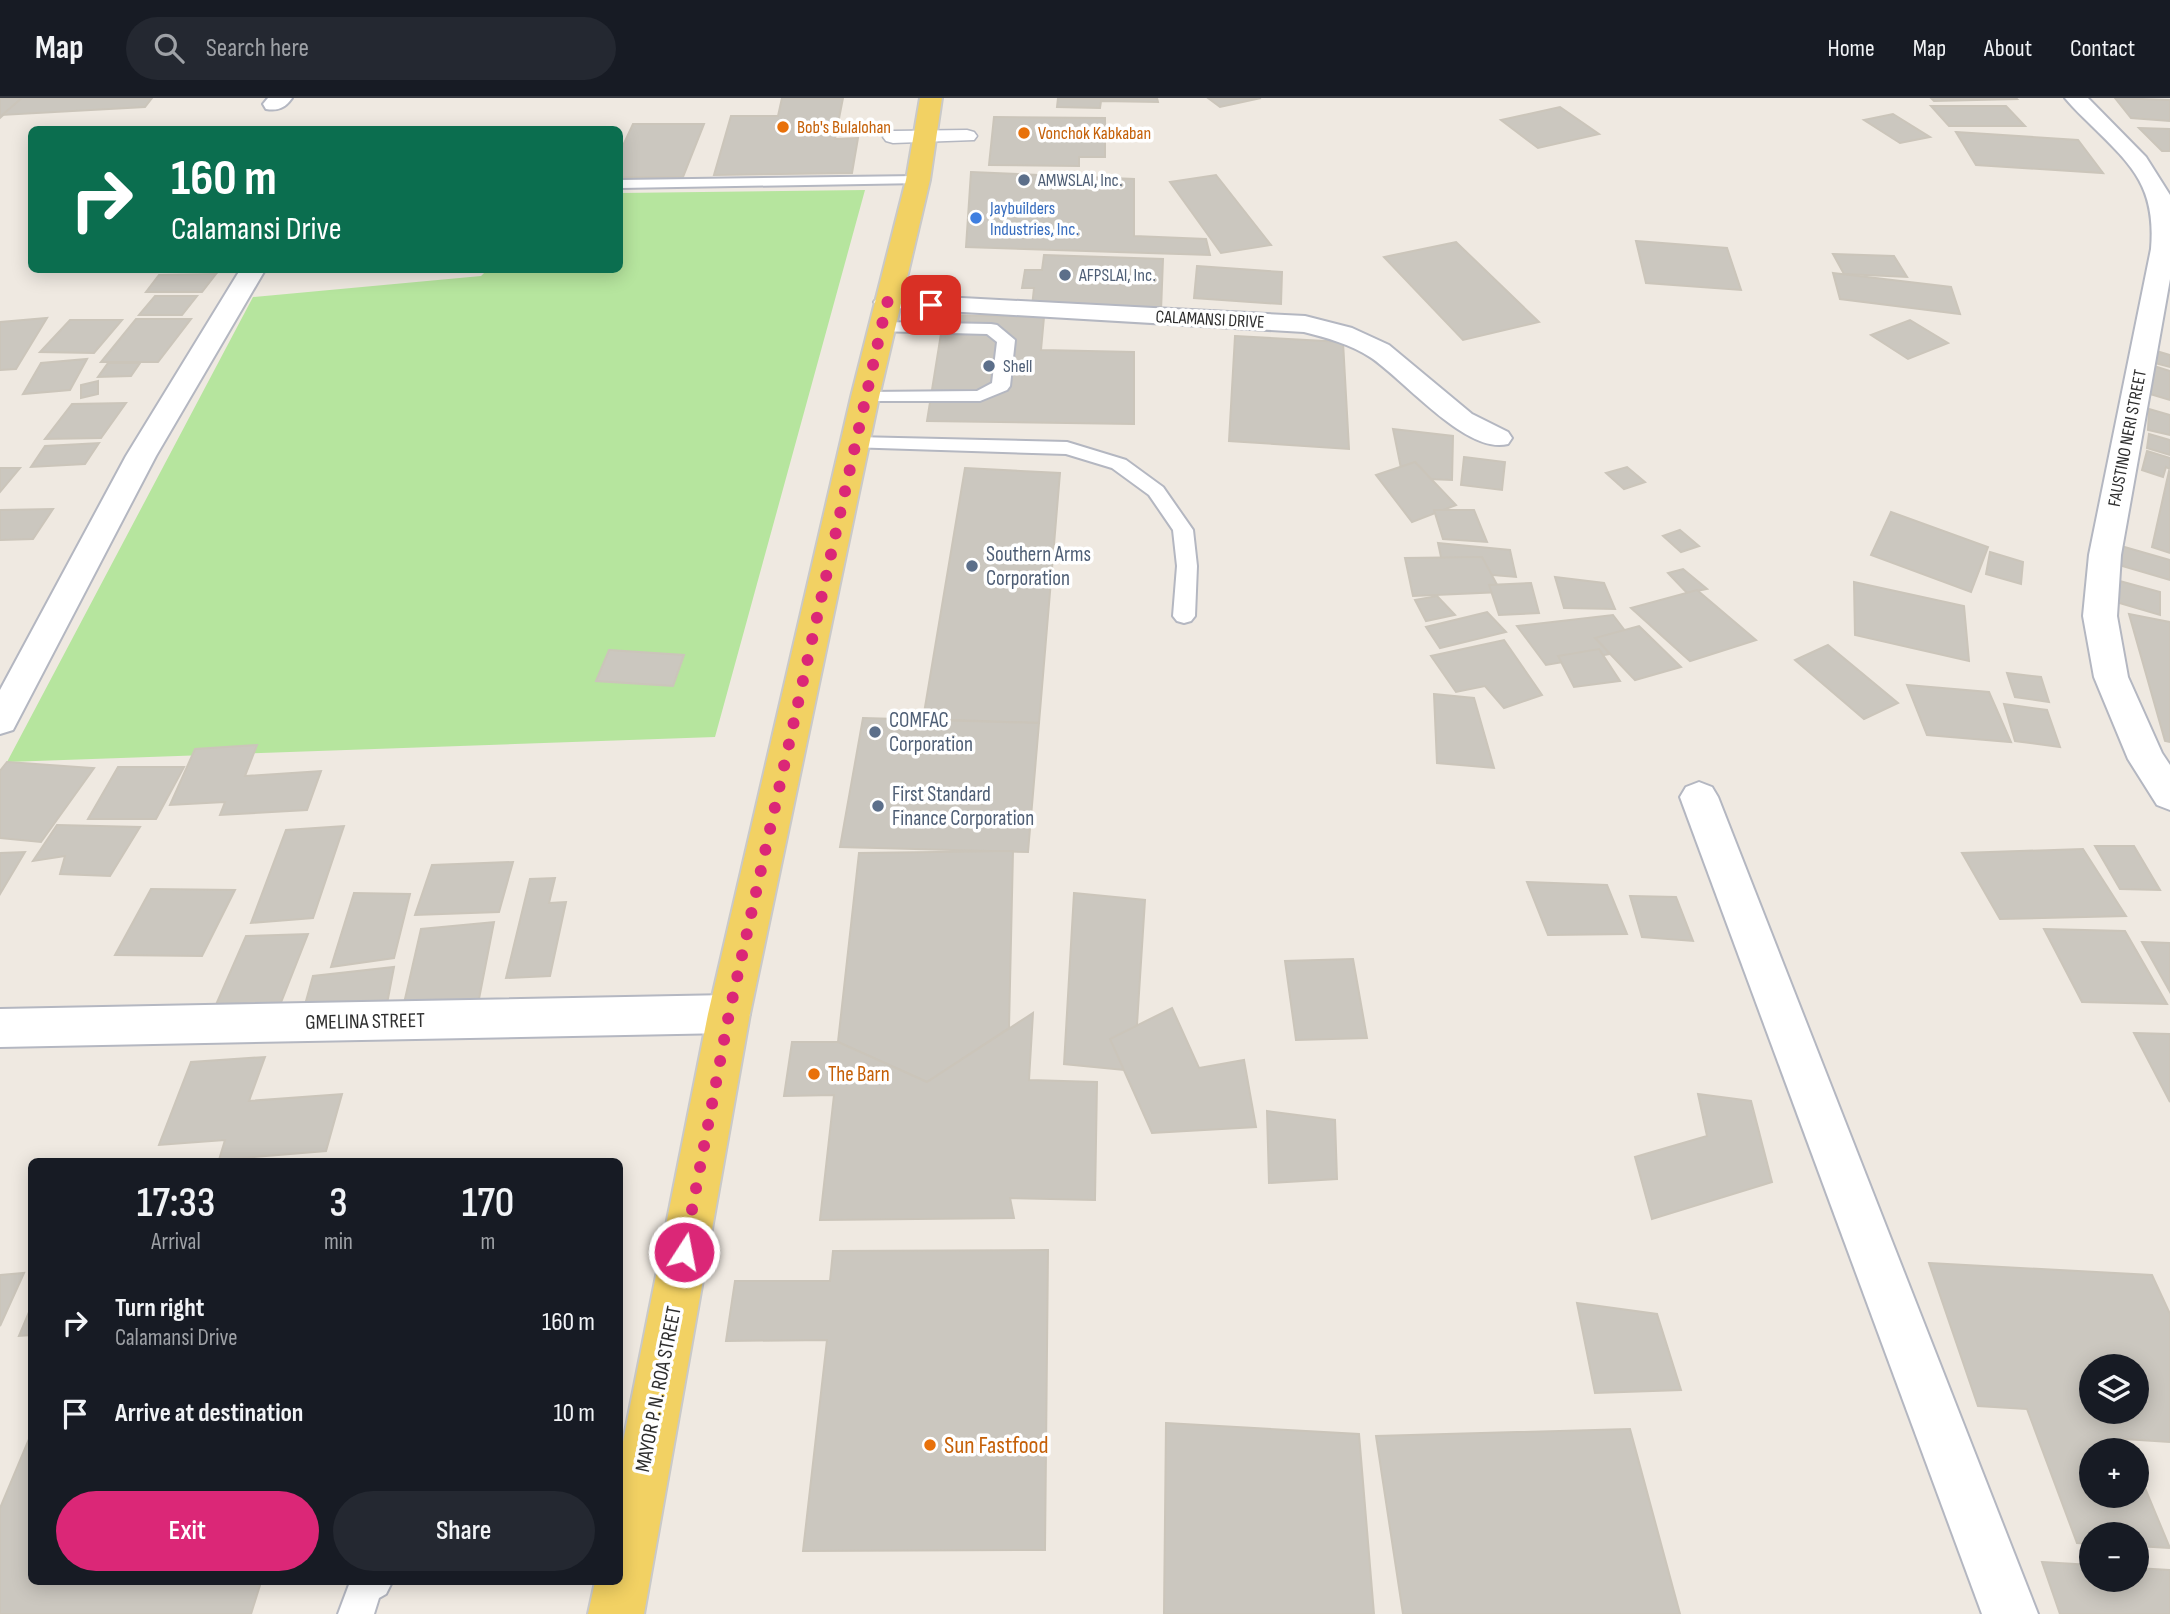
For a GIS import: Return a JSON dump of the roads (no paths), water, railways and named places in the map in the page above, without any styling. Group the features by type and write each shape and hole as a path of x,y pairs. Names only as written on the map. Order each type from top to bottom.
{"main road":[{"name":"MAYOR P. N. ROA STREET","path":"623,1563 729,1014 865,397 918,180 910,136 931,98"},
{"name":"MAYOR P. N. ROA STREET","path":"616,1614 620,1585"}],"street":[{"name":"FAUSTINO NERI STREET","path":"2076,98 2135,160 2166,206 2163,249 2105,555 2100,616 2111,677 2146,759 2170,796"},
{"path":"910,136 967,136"},
{"path":"0,720 24,680 117,499 250,273"},
{"name":"CALAMANSI DRIVE","path":"885,315 1305,324 1343,334 1379,351 1419,387 1462,420 1498,438"},
{"path":"1699,797 2010,1614"},
{"name":"GMELINA STREET","path":"0,1028 729,1014"}],"lane":[{"path":"623,184 918,180"},
{"path":"865,397 980,397 1001,386 1006,340 991,329 885,315"},
{"path":"855,443 1066,448 1119,464 1156,491 1183,530 1187,566 1184,616"},
{"path":"356,1614 368,1585"}],"place":[{"name":"Bob's Bulalohan","path":"783,127"},
{"name":"Vonchok Kabkaban","path":"1024,133"},
{"name":"AMWSLAI, Inc.","path":"1024,180"},
{"name":"Jaybuilders Industries, Inc.","path":"976,218"},
{"name":"AFPSLAI, Inc.","path":"1065,275"},
{"name":"Shell","path":"989,366"},
{"name":"Southern Arms Corporation","path":"972,566"},
{"name":"COMFAC Corporation","path":"875,732"},
{"name":"First Standard Finance Corporation","path":"878,806"},
{"name":"The Barn","path":"814,1074"},
{"name":"Sun Fastfood","path":"930,1445"}]}
